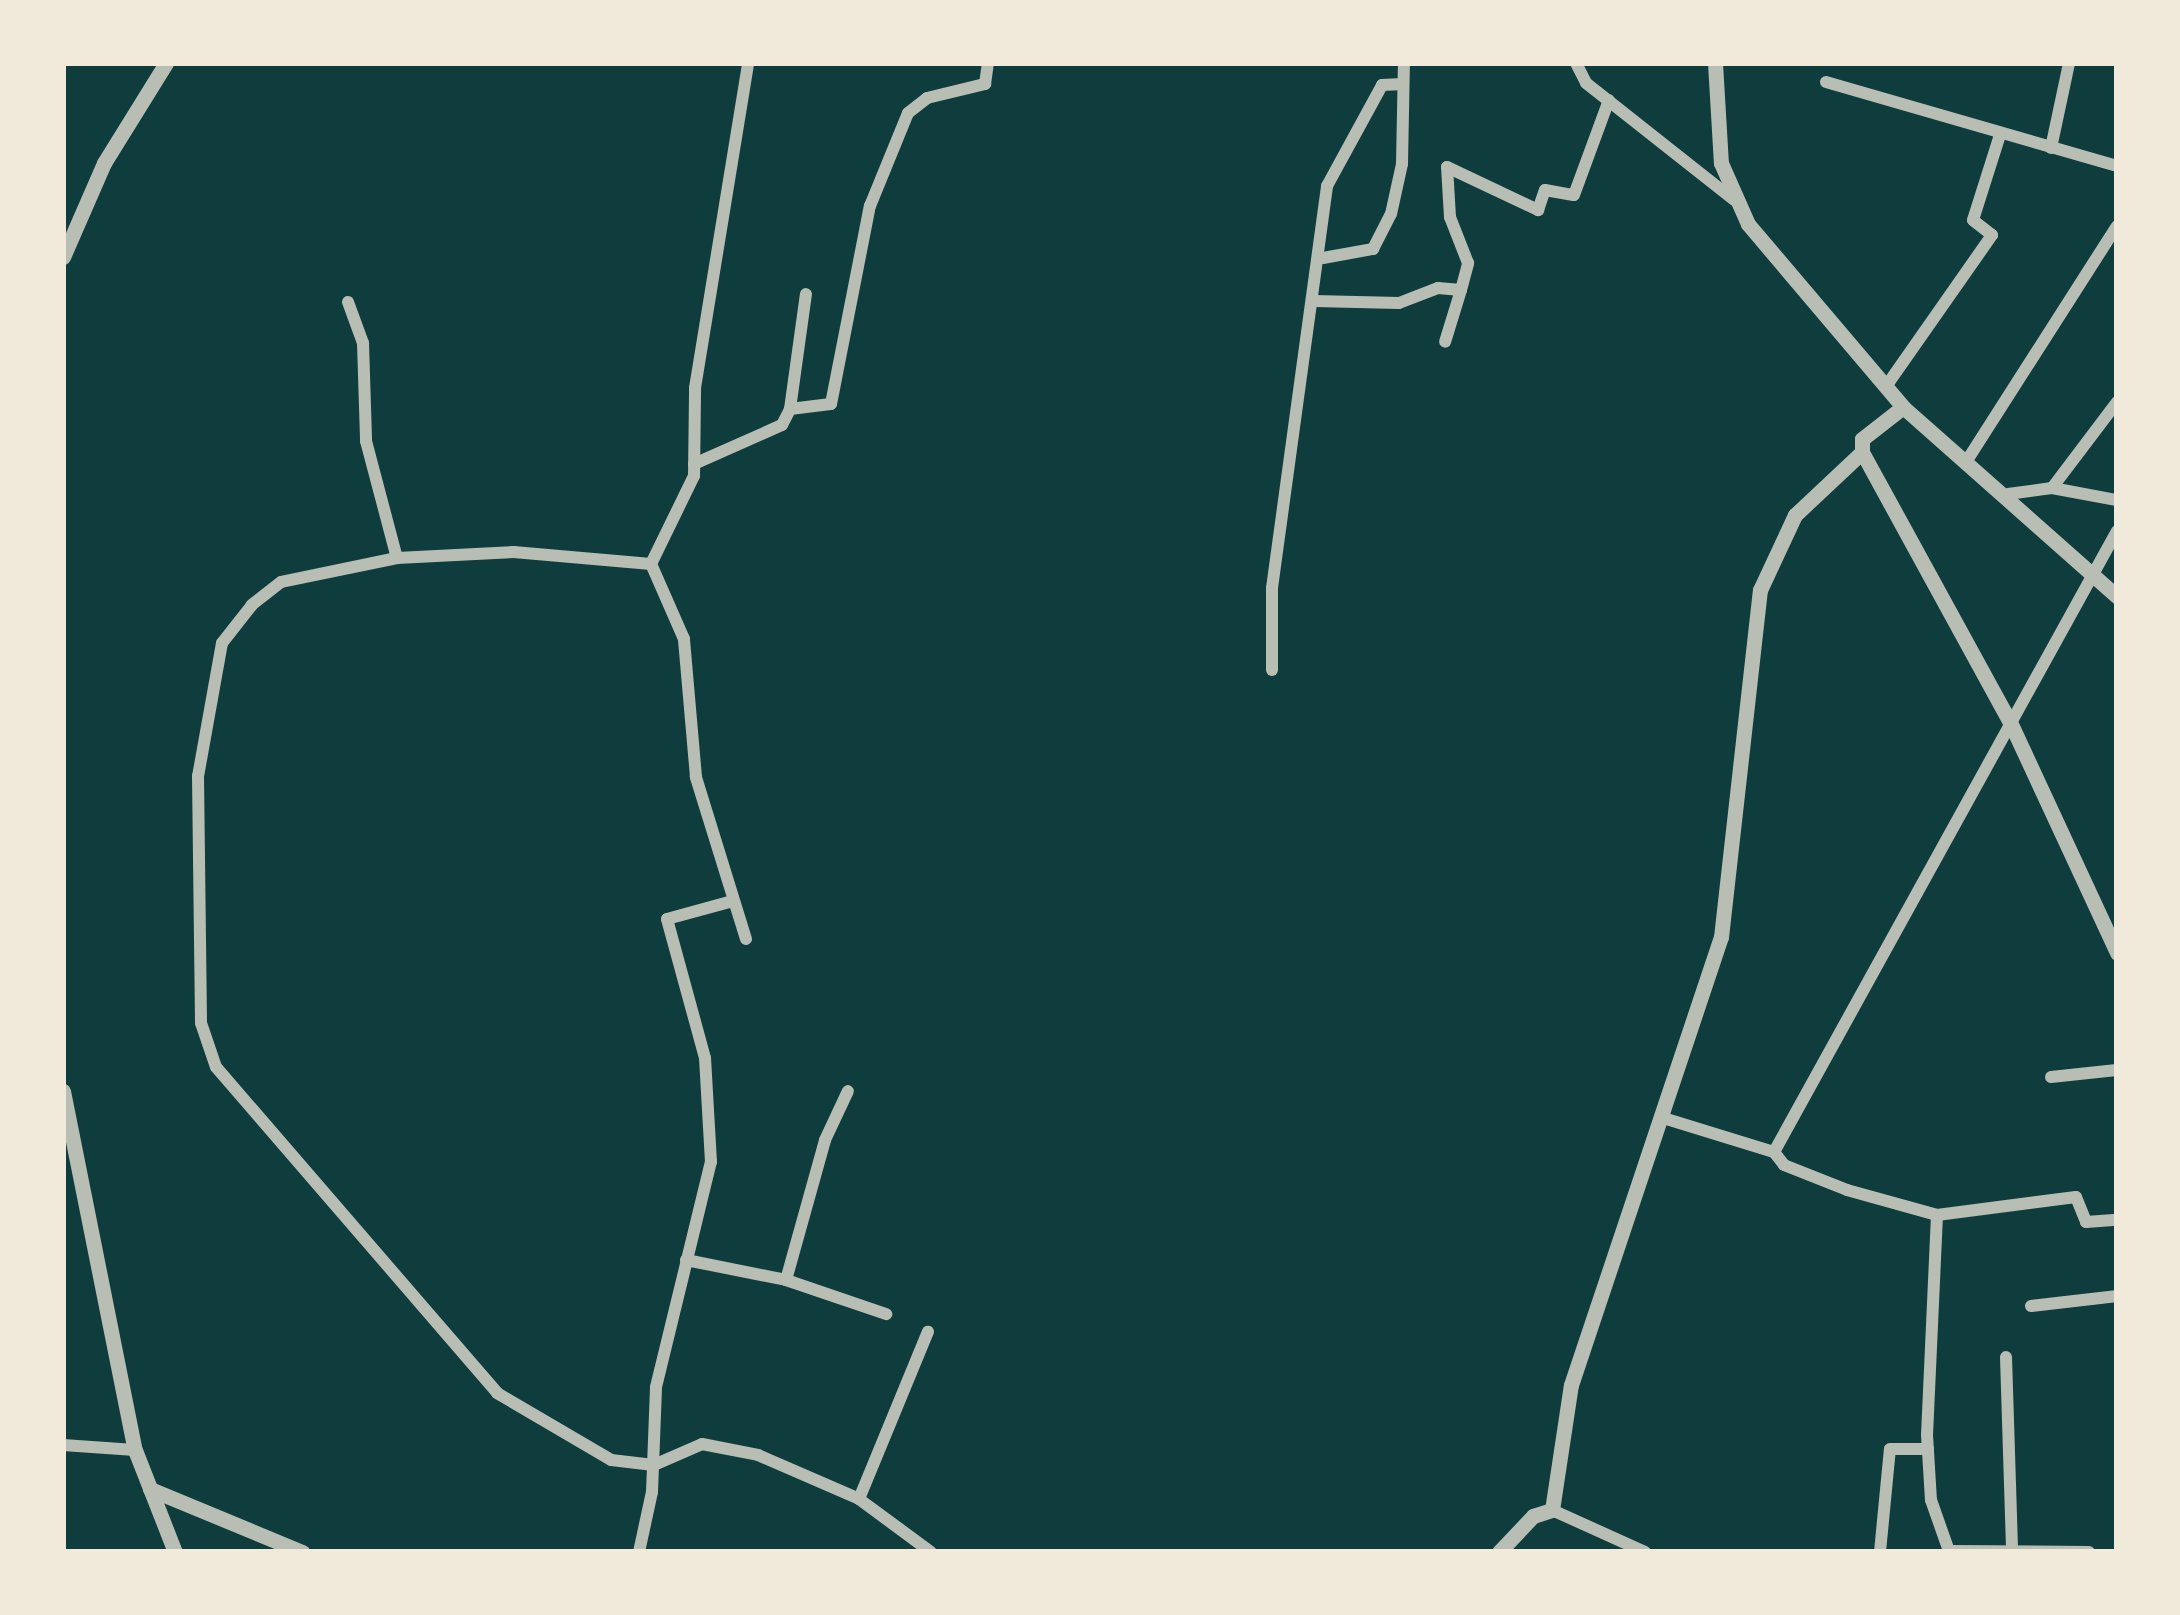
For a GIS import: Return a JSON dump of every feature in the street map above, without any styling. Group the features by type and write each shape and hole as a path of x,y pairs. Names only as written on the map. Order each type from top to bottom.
{"street":[{"path":"63,256 104,164 166,63"},
{"path":"746,939 730,902 696,778 684,639 651,565 694,464 695,388 748,63"},
{"path":"790,409 831,404 870,206 908,113 927,98 985,84 988,63"},
{"path":"1323,258 1373,249 1390,214 1402,164 1404,63"},
{"path":"1576,63 1586,83 1739,205 1903,407 2008,494 2117,596"},
{"path":"1715,63 1721,163 1739,205"},
{"path":"2051,148 2069,63"},
{"path":"1826,82 2117,166"},
{"path":"1272,670 1272,588 1323,258 1328,186 1382,85 1403,84"},
{"path":"1444,341 1468,263 1450,217 1447,167 1538,210 1545,190 1574,194 1609,100"},
{"path":"1887,386 1992,236 1973,220 2000,135"},
{"path":"1966,462 2117,226"},
{"path":"1314,301 1399,303 1438,288 1461,290"},
{"path":"694,464 782,425 790,409 806,294"},
{"path":"348,302 363,343 366,441 397,558"},
{"path":"2052,488 2117,402"},
{"path":"1903,407 1862,439 1862,452 2010,722 2117,953"},
{"path":"1552,1510 1571,1384 1725,917 1760,590 1795,515 1862,452"},
{"path":"2008,494 2052,488 2117,500"},
{"path":"1774,1152 2117,531"},
{"path":"651,565 514,552 397,558 281,582 221,643 198,776 202,1023 216,1066 460,1360 497,1394 611,1460 654,1465 702,1444 758,1454 859,1499 932,1552"},
{"path":"639,1552 654,1465 656,1387 711,1162 705,1058 667,919 730,902"},
{"path":"2051,1077 2117,1070"},
{"path":"63,1091 135,1450 175,1552"},
{"path":"786,1280 825,1140 848,1091"},
{"path":"1660,1117 1774,1152 1784,1165 1846,1190 1937,1215 2076,1197 2086,1222 2117,1220"},
{"path":"1937,1215 1928,1449 1931,1500 1949,1551 2089,1552"},
{"path":"686,1260 786,1280 886,1314"},
{"path":"2031,1306 2117,1296"},
{"path":"859,1499 928,1331"},
{"path":"2006,1358 2012,1551"},
{"path":"63,1445 135,1450"},
{"path":"1880,1552 1890,1449 1928,1449"},
{"path":"150,1489 302,1552"},
{"path":"1498,1552 1533,1516 1552,1510 1645,1552"}]}
